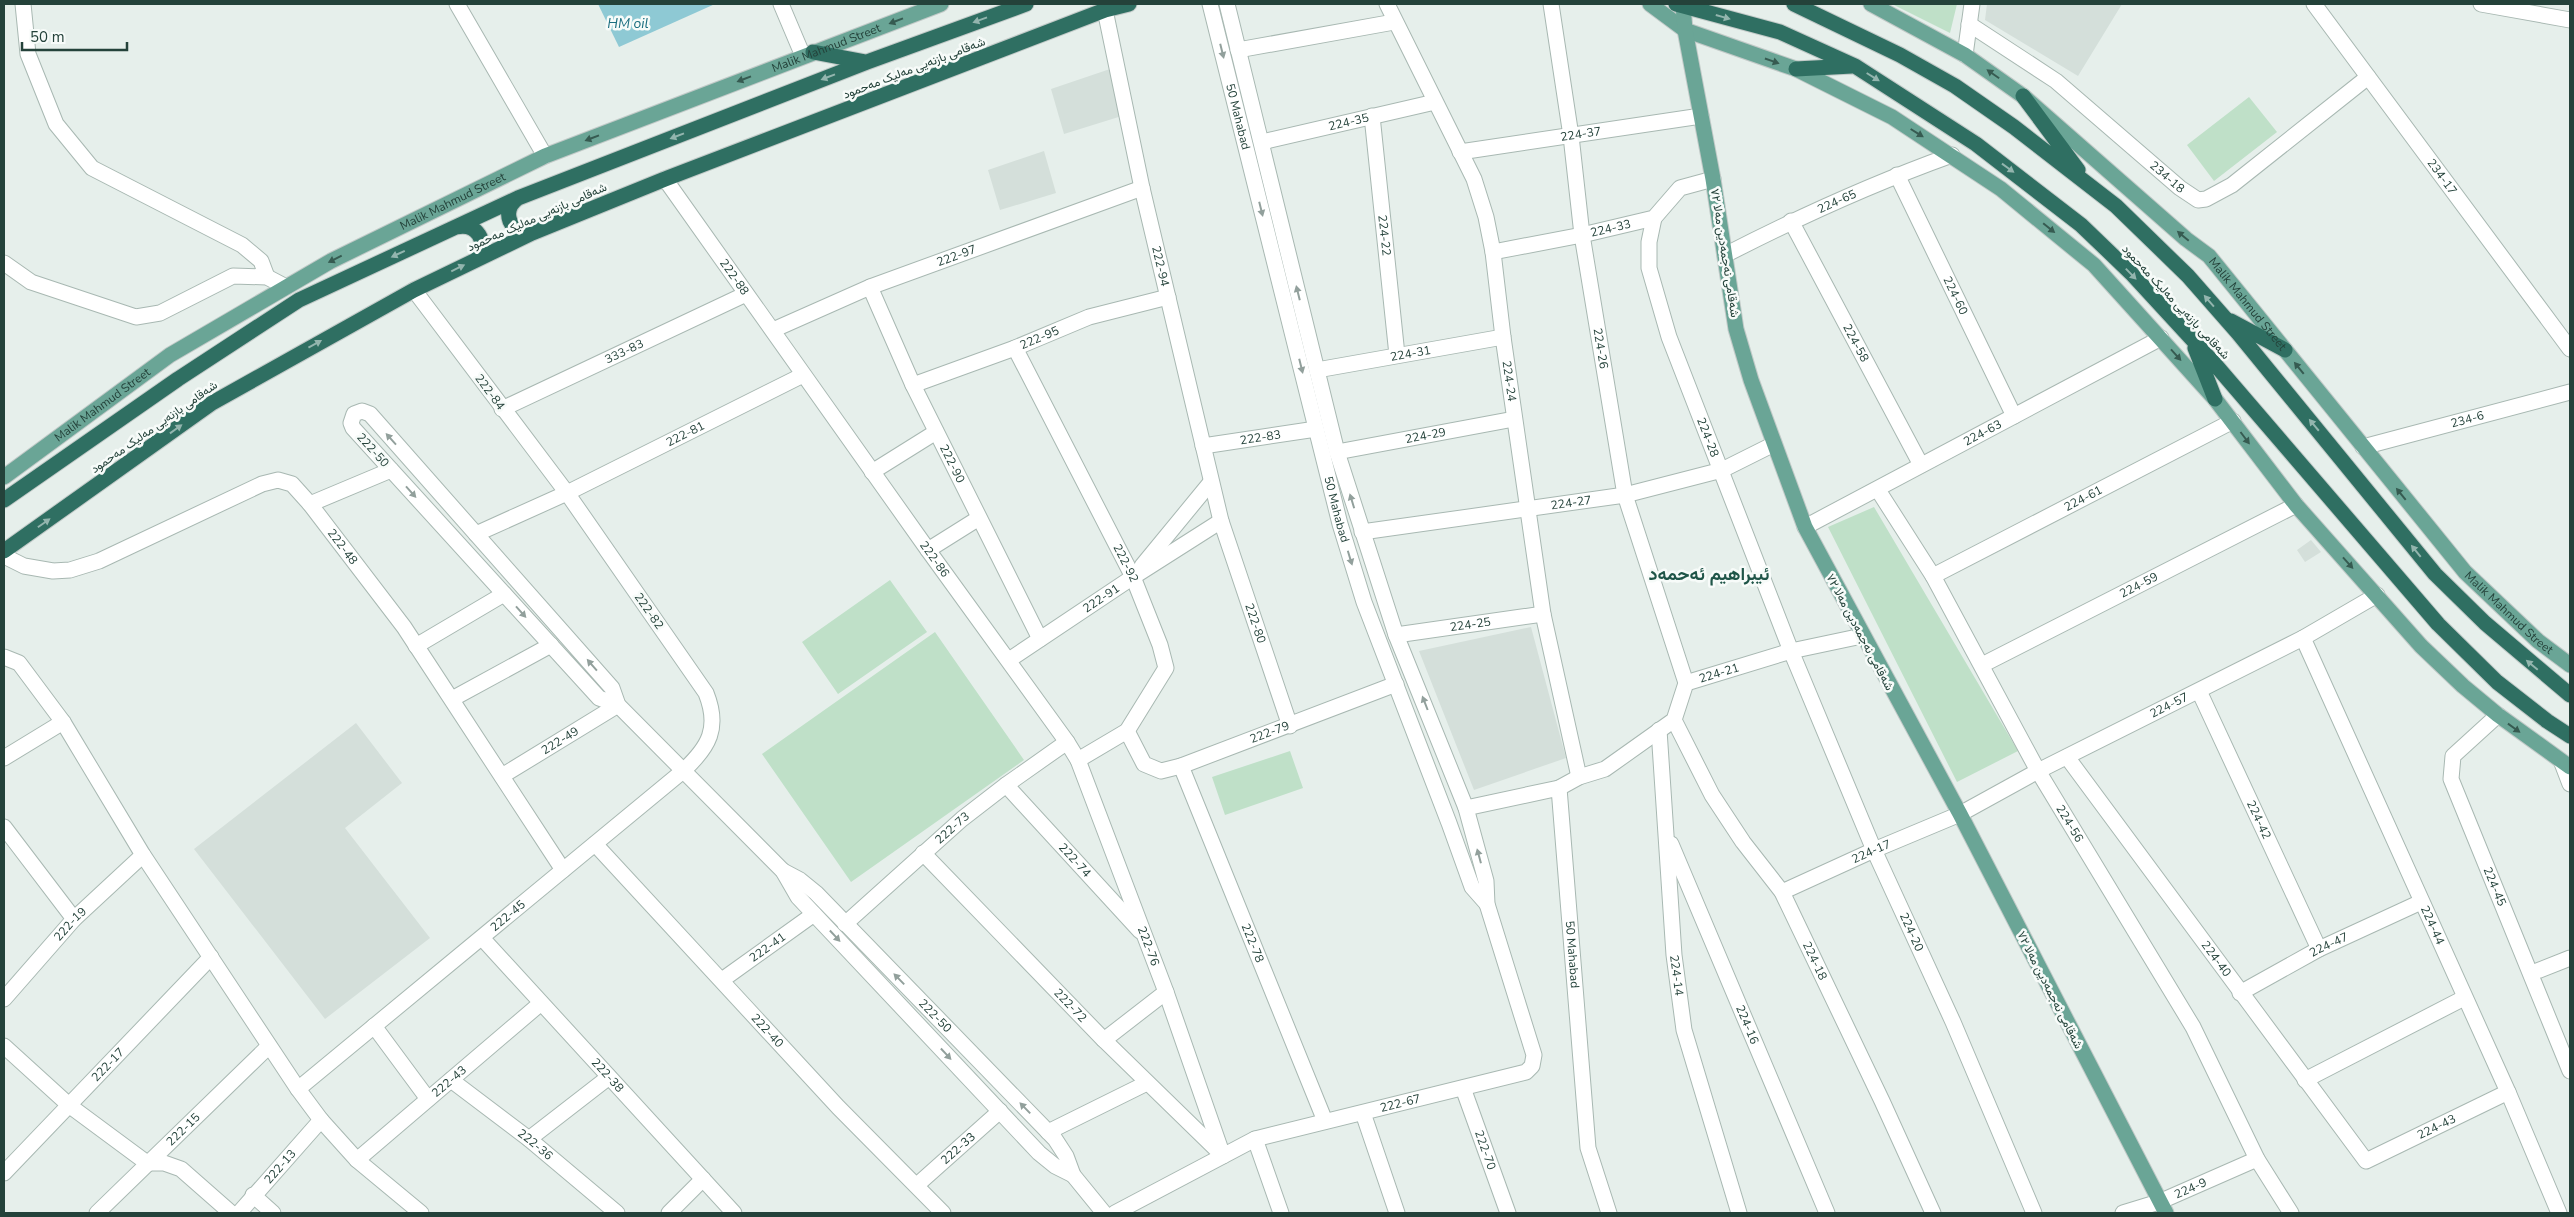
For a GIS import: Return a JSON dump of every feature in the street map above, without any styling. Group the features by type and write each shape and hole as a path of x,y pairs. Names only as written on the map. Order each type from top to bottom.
{"highway":[{"name":"شەقامی بازنەیی مەلیک مەحمود","path":"4,500 178,379 299,300 518,198 867,62 1026,4"},
{"name":"شەقامی بازنەیی مەلیک مەحمود","path":"4,551 212,403 414,290 532,233 665,179 1105,10 1129,4"},
{"name":"شەقامی بازنەیی مەلیک مەحمود","path":"1680,4 1780,32 1855,66 1976,144 2081,225 2131,273 2192,339 2438,624 2497,682 2547,721 2570,736"},
{"name":"شەقامی بازنەیی مەلیک مەحمود","path":"1794,4 1900,55 1954,86 2014,127 2116,206 2151,239 2223,316 2435,574 2485,624 2570,695"},
{"path":"808,54 867,62"},
{"path":"1796,69 1855,66"},
{"path":"2023,96 2089,185"},
{"path":"518,198 510,206 508,212 511,224 520,232 532,233"},
{"path":"456,227 469,227 479,235 482,247 477,260"},
{"path":"2223,316 2285,350"},
{"path":"2192,339 2215,399"}],"main road":[{"name":"Malik Mahmud Street","path":"4,477 170,355 330,260 545,156 942,4"},
{"path":"1650,4 1685,30 1796,69 1892,117 2001,189 2094,265 2215,399 2296,505 2421,646 2462,686 2498,716 2566,765"},
{"name":"شەقامی نەجمەدین مەلا ٧٢","path":"1680,4 1713,179 1736,329 1774,444 1805,527 1862,636 1960,814 2163,1208"},
{"name":"Malik Mahmud Street","path":"1871,4 1965,55 2023,96 2186,239 2209,256 2464,572 2538,641 2570,665"}],"street":[{"path":"23,4 28,54 56,124 92,168 242,245 261,261 267,277"},
{"path":"457,4 545,156"},
{"path":"781,4 808,54"},
{"name":"50 Mahabad","path":"1210,4 1340,524 1361,594 1472,887 1486,904"},
{"name":"50 Mahabad","path":"1227,4 1337,452 1396,635 1466,808 1486,881 1486,904"},
{"name":"224-24","path":"1387,4 1394,22 1474,179 1486,217 1494,252 1514,419 1543,614 1579,777"},
{"name":"224-26","path":"1551,4 1571,136 1582,235 1625,495 1686,683"},
{"path":"1965,55 1972,4"},
{"name":"234-17","path":"2314,4 2570,348"},
{"path":"2481,4 2570,20"},
{"name":"222-94","path":"1105,10 1142,188 1221,521"},
{"path":"1238,50 1394,22"},
{"name":"234-18","path":"1970,24 2056,81 2180,188 2198,200 2206,199 2232,185 2368,77"},
{"name":"224-35","path":"1262,142 1434,102"},
{"name":"224-22","path":"1372,116 1397,355"},
{"name":"224-37","path":"1460,152 1701,116"},
{"name":"224-65","path":"1725,255 1791,221 1897,175 1952,155"},
{"name":"224-60","path":"1897,175 2014,416"},
{"name":"222-88","path":"665,179 803,375"},
{"path":"1654,218 1680,188 1713,179"},
{"name":"222-97","path":"773,330 870,287 1142,188"},
{"name":"224-33","path":"1494,252 1582,235 1654,218"},
{"name":"224-28","path":"1654,218 1649,242 1650,268 1658,304 1791,651"},
{"name":"224-58","path":"1791,221 1921,465"},
{"path":"4,263 31,282 136,317 160,313 233,276 267,277 286,287"},
{"name":"222-90","path":"870,287 913,385 1040,639"},
{"name":"222-84","path":"414,290 567,493"},
{"name":"333-83","path":"502,409 746,294"},
{"name":"222-95","path":"913,385 1015,348 1089,318 1168,297"},
{"name":"224-31","path":"1317,370 1503,336"},
{"name":"224-63","path":"1805,527 1878,490 1921,465 2161,338"},
{"name":"222-92","path":"1015,348 1133,577 1160,645 1166,668 1127,730 1078,760"},
{"name":"222-86","path":"803,375 1067,742"},
{"name":"222-81","path":"476,534 567,493 803,375"},
{"name":"234-6","path":"2363,447 2570,392"},
{"name":"222-50","path":"618,705 612,688 370,414 358,412 352,418 352,428 599,698 618,705 783,871 809,886 1048,1132 1063,1151 1073,1175 1104,1213"},
{"name":"224-29","path":"1337,452 1514,419"},
{"name":"224-61","path":"1933,576 2232,421"},
{"name":"222-83","path":"1202,446 1316,429"},
{"path":"872,472 936,432"},
{"name":"224-27","path":"1362,532 1625,495 1722,470 1774,444"},
{"path":"310,504 391,470"},
{"name":"222-48","path":"4,556 24,566 53,571 70,570 99,561 262,484 278,480 292,484 310,504 416,646 563,870"},
{"path":"1133,577 1211,482"},
{"name":"224-56","path":"1878,490 1933,576 2038,771 2194,1027 2257,1159 2291,1213"},
{"name":"222-82","path":"567,493 706,693 712,714 712,736"},
{"name":"224-59","path":"1982,665 2296,505"},
{"path":"928,550 979,518"},
{"name":"222-91","path":"1009,660 1221,521"},
{"name":"222-80","path":"1221,521 1290,726"},
{"path":"416,646 504,594"},
{"name":"224-57","path":"1960,814 2038,771 2303,638 2377,595"},
{"name":"224-25","path":"1396,635 1543,614"},
{"name":"224-21","path":"1674,720 1686,683 1791,651 1862,636"},
{"name":"224-44","path":"2303,638 2508,1092 2559,1213"},
{"path":"452,699 551,645"},
{"name":"224-20","path":"1791,651 1874,850 1953,1022 2034,1213"},
{"path":"4,657 20,663 64,722 143,855 269,1046 321,1120 357,1160 421,1213"},
{"name":"222-79","path":"1127,730 1144,764 1161,771 1181,766 1290,726 1396,684"},
{"name":"224-42","path":"2198,691 2319,949"},
{"name":"222-49","path":"502,776 618,705"},
{"name":"224-45","path":"2498,716 2453,756 2452,779 2570,1071"},
{"path":"1466,808 1559,788 1579,777 1605,769 1674,720"},
{"name":"224-18","path":"1674,720 1712,795 1743,842 1782,892 1882,1100 1933,1213"},
{"path":"4,758 64,722"},
{"name":"224-14","path":"1659,730 1674,955 1684,1030 1739,1213"},
{"name":"222-45","path":"298,1089 684,771 699,755 712,736"},
{"name":"222-76","path":"1067,742 1078,760 1166,992 1222,1156"},
{"name":"222-73","path":"845,924 923,853 1006,785 1067,742"},
{"name":"224-40","path":"2066,757 2366,1161"},
{"path":"2566,765 2570,784"},
{"name":"222-78","path":"1181,766 1325,1121"},
{"name":"222-74","path":"1006,785 1145,937"},
{"name":"50 Mahabad","path":"1559,788 1588,1148 1609,1213"},
{"name":"224-17","path":"1782,892 1874,850 1960,814"},
{"path":"4,827 74,920"},
{"name":"224-16","path":"1667,836 1827,1213"},
{"name":"222-40","path":"596,844 838,1108 943,1213"},
{"name":"222-72","path":"923,853 1104,1040 1222,1156"},
{"name":"222-19","path":"4,999 74,920 143,855"},
{"name":"222-50","path":"783,871 792,889 814,914 1000,1111 1047,1160 1073,1175"},
{"name":"224-47","path":"2240,993 2319,949 2421,902"},
{"name":"222-67","path":"1115,1213 1255,1139 1526,1072 1532,1066 1534,1055 1486,904"},
{"name":"222-41","path":"722,980 814,914"},
{"name":"222-38","path":"482,938 734,1213"},
{"name":"222-17","path":"4,1173 211,957"},
{"path":"2532,973 2570,958"},
{"path":"1104,1040 1166,992"},
{"path":"2305,1080 2464,998"},
{"name":"222-43","path":"357,1160 541,1003"},
{"path":"374,1026 428,1099"},
{"path":"4,1046 70,1106 147,1163 164,1163 181,1169 231,1213"},
{"name":"222-15","path":"97,1213 269,1046"},
{"path":"530,1140 609,1077"},
{"name":"222-36","path":"451,1080 530,1140 617,1213"},
{"path":"1048,1132 1147,1083"},
{"name":"222-70","path":"1463,1088 1508,1213"},
{"name":"224-43","path":"2366,1161 2508,1092"},
{"name":"222-33","path":"917,1185 1000,1111"},
{"path":"1363,1113 1397,1213"},
{"name":"222-13","path":"240,1213 253,1195 321,1120"},
{"path":"1255,1139 1281,1213"},
{"name":"224-9","path":"2123,1213 2163,1208 2257,1159"},
{"path":"669,1213 703,1179"},
{"path":"253,1195 273,1213"}],"shaded area":[{"path":"1987,4 2122,4 2078,76 1985,20"},
{"path":"1113,68 1125,115 1064,134 1051,89"},
{"path":"1044,151 1056,193 1000,210 988,170"},
{"path":"2311,540 2321,552 2305,562 2297,550"},
{"path":"1531,627 1566,758 1474,790 1419,651"},
{"path":"356,723 402,783 345,828 430,938 325,1019 194,849"}],"green space":[{"path":"1892,4 1957,4 1950,33"},
{"path":"2249,97 2277,132 2214,181 2187,145"},
{"path":"1874,507 2018,751 1957,782 1828,527"},
{"path":"890,580 927,632 838,694 802,642"},
{"path":"935,632 1024,760 851,882 762,754"},
{"path":"1290,751 1303,788 1225,815 1212,777"}],"water":[{"name":"HM oil","path":"598,4 715,4 619,47"}],"district":[{"name":"ئیبراهیم ئەحمەد","path":"1709,574"}]}
